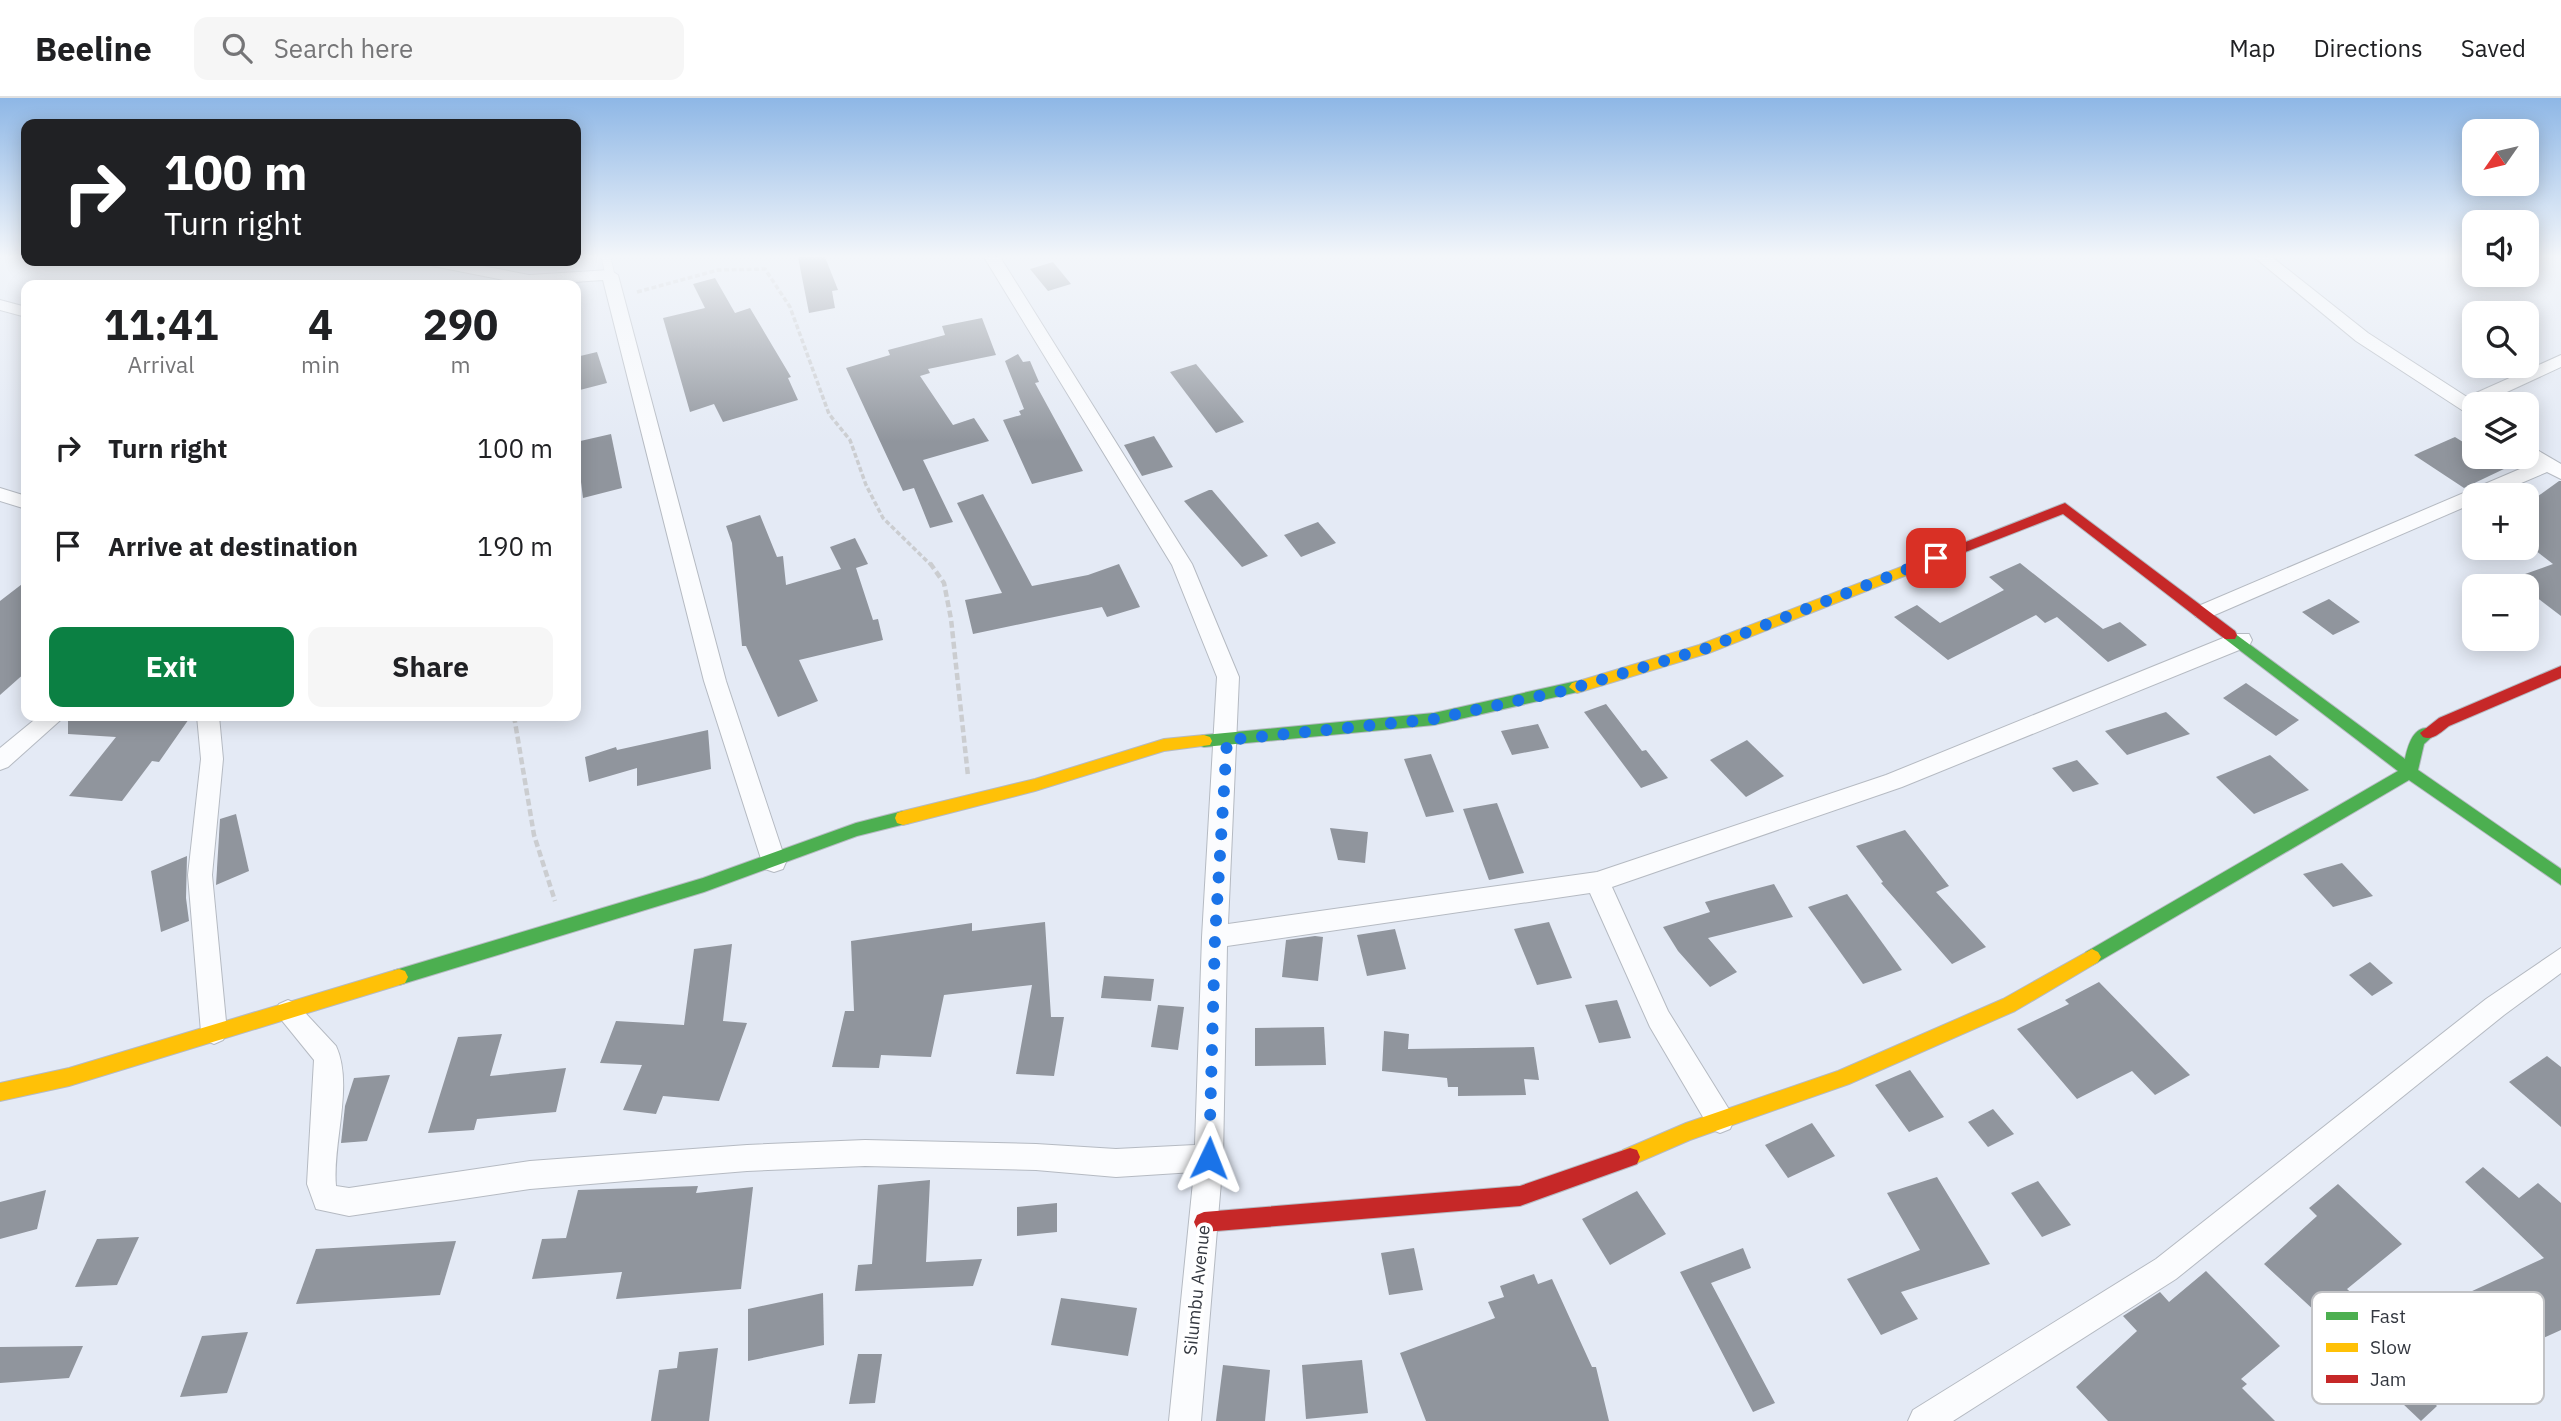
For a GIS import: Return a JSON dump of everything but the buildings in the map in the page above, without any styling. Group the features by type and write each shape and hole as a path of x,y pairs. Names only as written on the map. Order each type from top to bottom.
{"street":[{"path":"622,319 655,458 715,681 774,862"},
{"name":"Silumbu Avenue","path":"1030,319 1182,564 1228,677 1227,740 1215,937 1209,1158 1185,1421"},
{"path":"2339,319 2362,337 2462,401"},
{"path":"2500,392 2561,360"},
{"path":"2539,458 2554,469"},
{"path":"2513,483 2554,469"},
{"path":"0,494 21,501"},
{"path":"2203,612 2462,502"},
{"path":"0,1092 69,1077 563,929 774,862 856,830 1035,785 1164,745 1434,719 1567,690 1704,649 2065,508 2241,640 2410,772 2561,878"},
{"path":"1215,937 1597,882 1894,781 2241,640"},
{"path":"1204,1222 1520,1196 1622,1161 1720,1120 1842,1078 2009,1005 2410,772 2417,741 2444,722 2561,672"},
{"path":"1,759 48,721"},
{"path":"208,721 212,760 200,875 214,1032"},
{"path":"1597,882 1659,1019 1720,1120"},
{"path":"1924,1421 2166,1269 2495,1007 2561,959"},
{"path":"288,1012 327,1055 329,1076 321,1184 326,1199 349,1202 530,1175 865,1153 1036,1157 1116,1163 1209,1158"}],"path":[{"path":"794,319 829,414 850,440 866,485 883,518 905,543 925,557 944,583 951,619 971,801"},
{"path":"515,721 534,835 563,929"}],"traffic: fast":[{"path":"2230,635 2410,772 2561,878"},
{"path":"1204,741 1434,719 1577,687"},
{"path":"2092,957 2410,772 2417,741 2428,733"},
{"path":"399,977 704,885 856,830 903,818"}],"traffic: slow":[{"path":"1577,687 1704,649 1945,555"},
{"path":"903,818 1035,785 1164,745 1204,741"},
{"path":"1630,1157 1686,1132 1842,1078 2009,1005 2092,957"},
{"path":"0,1092 69,1077 399,977"}],"traffic: jam":[{"path":"1945,555 2065,508 2230,635"},
{"path":"2428,733 2444,722 2561,672"},
{"path":"1204,1222 1520,1196 1630,1157"}],"route":[{"path":"1209,1158 1215,937 1227,740 1434,719 1567,690 1704,649 1936,558"}]}
